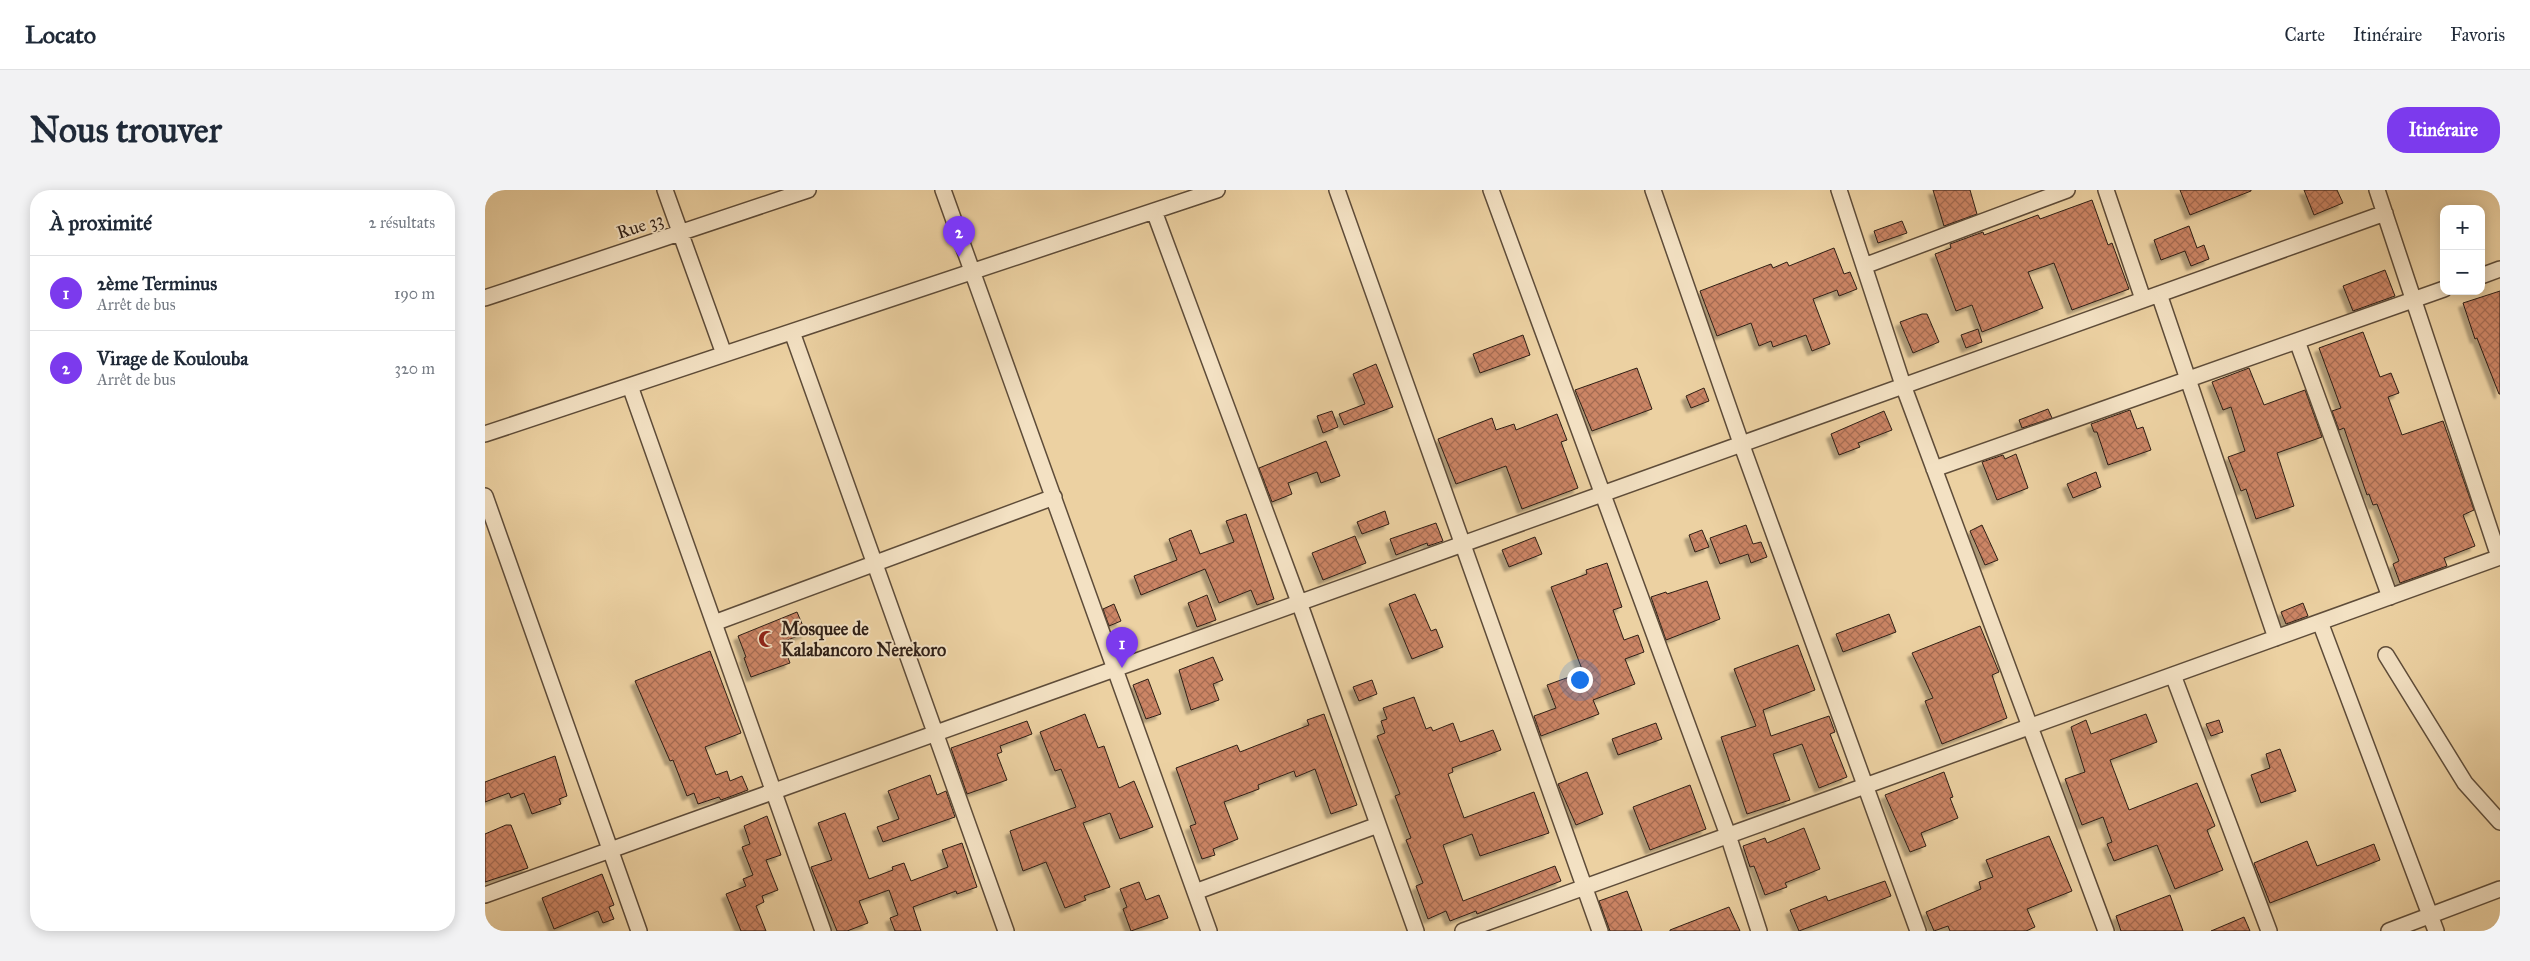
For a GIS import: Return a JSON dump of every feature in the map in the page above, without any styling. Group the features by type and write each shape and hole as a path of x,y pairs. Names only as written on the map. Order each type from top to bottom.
{"street":[{"path":"665,190 724,354"},
{"name":"Rue 33","path":"485,298 808,190"},
{"path":"943,190 1209,931"},
{"path":"485,434 1217,190"},
{"path":"1337,190 1600,931"},
{"path":"1491,190 1728,835 1759,931"},
{"path":"1653,190 1741,444 1918,931"},
{"path":"1839,190 1903,385 2106,931"},
{"path":"1864,266 2067,190"},
{"path":"2106,190 2143,299"},
{"path":"1463,931 2500,557 2377,190"},
{"path":"1154,211 1299,602 1416,931"},
{"path":"485,895 2385,213"},
{"path":"2485,275 2500,269"},
{"path":"1934,469 2440,290"},
{"path":"2159,294 2276,638"},
{"path":"792,332 1006,931"},
{"path":"2297,341 2390,597"},
{"path":"630,386 823,931"},
{"path":"485,496 639,931"},
{"path":"714,623 875,562 1054,498"},
{"path":"2320,622 2436,931"},
{"path":"2387,655 2465,783 2500,822"},
{"path":"2173,675 2269,931"},
{"path":"1195,892 1378,825"},
{"path":"2389,931 2500,889"}],"building":[{"path":"1933,190 1970,190 1977,214 1944,226"},
{"path":"2180,190 2251,190 2251,191 2190,215"},
{"path":"2304,190 2337,190 2343,203 2314,215"},
{"path":"2092,200 2108,245 2112,243 2129,289 2072,310 2054,263 2028,272 2043,308 1982,332 1972,305 1956,311 1935,254 1951,248 1950,244 1983,232 1984,235 2038,215 2040,219"},
{"path":"1902,221 1907,233 1878,243 1874,231"},
{"path":"2189,226 2197,248 2204,245 2209,259 2191,266 2185,251 2161,260 2154,240"},
{"path":"1834,248 1844,274 1850,272 1857,289 1839,296 1837,290 1813,299 1830,344 1812,351 1806,335 1773,347 1771,341 1759,346 1751,323 1717,336 1700,291 1771,264 1773,268 1787,262 1789,266"},
{"path":"2385,270 2395,296 2353,311 2343,286"},
{"path":"2500,291 2499,394 2477,338 2475,339 2463,303"},
{"path":"1927,314 1939,342 1913,353 1900,322"},
{"path":"1978,329 1982,342 1966,348 1961,335"},
{"path":"2363,332 2380,377 2391,373 2399,393 2388,397 2402,435 2443,421 2474,510 2463,515 2475,546 2444,558 2447,566 2400,583 2393,564 2399,561 2377,504 2373,505 2369,494 2367,495 2344,428 2339,430 2332,411 2341,408 2319,348"},
{"path":"1523,335 1530,355 1480,373 1473,354"},
{"path":"1376,364 1393,407 1344,425 1339,414 1365,404 1353,374"},
{"path":"1637,368 1652,409 1592,431 1575,390"},
{"path":"2249,368 2264,405 2305,390 2322,437 2277,453 2294,506 2256,519 2246,489 2241,491 2228,457 2245,451 2231,407 2223,410 2212,382"},
{"path":"1704,388 1709,401 1691,408 1686,396"},
{"path":"2048,409 2052,418 2022,428 2019,420"},
{"path":"2130,410 2137,429 2143,427 2151,450 2108,465 2097,432 2094,432 2091,424"},
{"path":"1332,411 1338,427 1323,433 1317,416"},
{"path":"1884,411 1892,430 1858,443 1860,447 1839,455 1831,434"},
{"path":"1557,414 1567,440 1561,442 1578,488 1522,509 1506,466 1456,484 1438,439 1492,418 1496,430 1514,424 1516,430"},
{"path":"1326,441 1340,476 1321,483 1317,472 1288,483 1292,494 1272,502 1259,468"},
{"path":"2016,454 2028,488 1997,500 1982,462 2003,455 2005,459"},
{"path":"2096,472 2101,487 2073,498 2067,484"},
{"path":"1385,511 1389,524 1362,534 1357,522"},
{"path":"1246,514 1274,599 1257,605 1251,590 1219,603 1205,569 1141,595 1134,576 1177,560 1169,539 1191,530 1200,554 1234,542 1226,521"},
{"path":"1436,523 1443,541 1428,546 1427,543 1396,555 1390,539"},
{"path":"1746,525 1753,544 1761,542 1767,557 1751,563 1748,554 1720,564 1710,538"},
{"path":"1982,525 1998,560 1985,565 1970,531"},
{"path":"1702,530 1709,547 1695,552 1689,535"},
{"path":"1355,536 1366,563 1323,580 1312,553"},
{"path":"1535,537 1542,554 1509,567 1502,550"},
{"path":"1607,563 1622,607 1613,610 1624,640 1638,635 1644,652 1625,659 1635,684 1593,700 1599,714 1541,736 1534,716 1556,708 1547,685 1583,672 1551,587 1587,574 1586,570"},
{"path":"1707,581 1720,619 1666,640 1651,597 1666,592 1667,594"},
{"path":"1415,594 1431,631 1436,629 1443,647 1412,659 1389,604"},
{"path":"1207,595 1216,620 1197,627 1188,603"},
{"path":"2303,603 2308,616 2286,624 2281,612"},
{"path":"1114,604 1121,621 1109,626 1103,609"},
{"path":"797,612 806,633 782,642 790,663 751,677 738,636"},
{"path":"1889,614 1896,632 1843,652 1836,634"},
{"path":"1980,626 1999,672 1992,675 2007,718 1942,744 1925,701 1933,698 1912,653"},
{"path":"1798,645 1815,690 1763,710 1771,736 1829,716 1835,732 1830,734 1847,777 1819,788 1802,744 1773,754 1790,800 1747,814 1721,737 1756,726 1734,669"},
{"path":"710,651 741,733 705,747 716,775 727,771 730,781 742,776 748,790 721,800 719,797 698,804 694,793 687,796 673,760 670,761 635,681"},
{"path":"1213,657 1223,680 1213,684 1219,700 1191,710 1179,670"},
{"path":"1148,679 1161,714 1146,719 1133,685"},
{"path":"1372,680 1377,694 1359,701 1353,687"},
{"path":"1414,697 1426,729 1431,727 1433,731 1453,723 1460,742 1493,730 1501,750 1452,768 1453,772 1448,774 1464,818 1534,792 1549,833 1480,856 1472,834 1443,845 1463,901 1555,866 1561,881 1477,914 1476,911 1450,921 1446,911 1428,919 1416,886 1423,883 1406,840 1411,838 1395,796 1400,794 1377,736 1385,733 1381,721 1387,719 1383,708"},
{"path":"1085,714 1098,748 1104,746 1119,788 1134,781 1153,827 1120,839 1110,813 1083,823 1110,887 1084,896 1086,900 1065,908 1046,862 1023,871 1010,831 1076,807 1061,769 1055,771 1040,732"},
{"path":"1324,714 1357,805 1331,814 1315,769 1296,777 1294,771 1258,785 1259,789 1224,802 1238,839 1213,849 1215,855 1202,859 1190,826 1196,824 1176,768 1237,745 1240,752 1309,725 1307,720"},
{"path":"2146,714 2157,742 2110,760 2129,810 2197,783 2215,826 2207,830 2223,870 2175,889 2157,845 2114,861 2107,844 2112,842 2103,817 2082,825 2065,779 2085,772 2071,727 2086,720 2091,734"},
{"path":"2219,720 2223,732 2211,736 2206,724"},
{"path":"1027,721 1032,734 1000,746 1002,752 997,754 1007,780 967,794 951,748"},
{"path":"1656,723 1662,739 1618,755 1612,739"},
{"path":"2280,749 2296,791 2261,803 2251,775 2270,768 2266,754"},
{"path":"555,756 567,796 559,799 561,804 532,814 524,793 511,798 509,793 485,802 485,782"},
{"path":"1587,772 1603,814 1576,825 1558,784"},
{"path":"1944,772 1953,797 1950,798 1958,818 1921,833 1926,846 1910,852 1885,795"},
{"path":"930,775 937,795 946,791 955,817 883,842 877,827 899,819 888,791"},
{"path":"1690,785 1706,829 1650,850 1633,807"},
{"path":"845,813 869,879 893,870 892,867 904,863 911,881 948,867 942,850 962,843 977,887 957,894 956,891 913,907 921,931 895,931 890,918 898,915 889,890 859,901 868,923 847,931 837,931 811,867 832,860 818,823"},
{"path":"767,816 781,855 766,860 778,890 762,896 764,902 756,906 766,931 741,931 726,894 746,886 743,879 753,875 742,847 750,844 744,826"},
{"path":"506,825 511,825 528,868 485,882 485,834"},
{"path":"1804,828 1820,869 1785,883 1787,887 1765,895 1754,866 1750,867 1743,846 1765,838 1767,843"},
{"path":"2049,836 2072,891 2027,909 2035,927 2026,931 1950,931 1948,926 1934,931 1926,912 1981,889 1979,882 1993,877 1986,860"},
{"path":"2307,841 2317,866 2374,844 2380,860 2270,903 2254,863"},
{"path":"602,874 614,905 609,907 614,919 603,923 598,911 554,929 542,898"},
{"path":"1885,881 1891,896 1799,931 1790,910 1826,896 1828,901"},
{"path":"1139,882 1146,900 1159,895 1168,918 1131,931 1123,909 1127,907 1120,889"},
{"path":"1627,891 1642,931 1610,931 1599,901"},
{"path":"2170,895 2183,931 2121,931 2116,916"},
{"path":"1729,907 1740,931 1670,931 1670,930"},
{"path":"2244,917 2250,931 2211,931"}],"place":[{"name":"Virage de Koulouba","path":"959,257"},
{"name":"Mosquee de Kalabancoro Nerekoro","path":"767,639"},
{"name":"2ème Terminus","path":"1122,668"}]}
